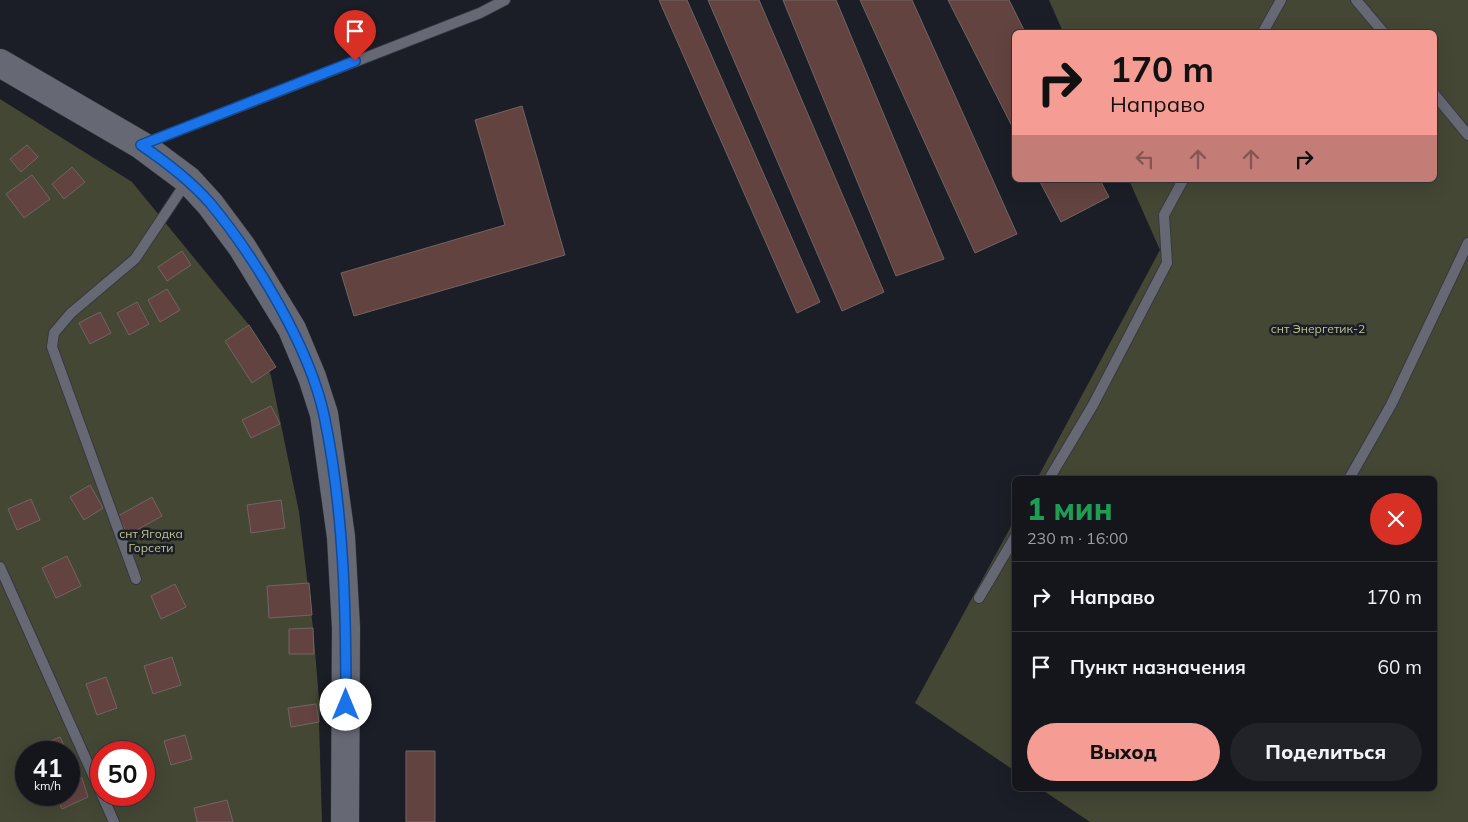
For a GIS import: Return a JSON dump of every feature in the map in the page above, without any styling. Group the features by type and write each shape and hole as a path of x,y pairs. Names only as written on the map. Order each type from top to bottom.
{"main road":[{"path":"0,63 141,145 188,180 210,204 266,284 292,330 312,377 324,414 341,536 346,628 345,822"}],"lane":[{"path":"141,145 480,13 505,0"},
{"path":"1264,30 1281,0"},
{"path":"1356,0 1381,30"},
{"path":"1437,97 1468,135"},
{"path":"136,579 52,348 54,333 71,313 135,260 188,180"},
{"path":"1051,476 1093,405 1167,263 1164,215 1182,182"},
{"path":"1351,476 1391,405 1468,243"},
{"path":"979,598 1012,542"},
{"path":"0,567 90,767"},
{"path":"107,806 114,822"}],"green space":[{"name":"снт Энергетик-2","path":"1049,0 1468,0 1468,822 1090,822 1044,791 1437,791 1437,476 1039,476 1160,250 1130,182 1437,182 1437,30 1062,30"},
{"name":"снт Ягодка Горсети","path":"0,99 132,182 249,325 271,376 299,512 313,628 320,711 322,822 0,822"},
{"path":"1012,525 1012,769 915,703"}],"building":[{"path":"659,0 687,0 820,302 797,313"},
{"path":"708,0 759,0 884,292 842,311"},
{"path":"783,0 836,0 944,259 896,276"},
{"path":"860,0 912,0 1017,234 975,253"},
{"path":"948,0 1009,0 1024,30 1012,30 1012,126"},
{"path":"522,106 565,255 354,316 341,273 505,225 475,120"},
{"path":"27,145 38,157 21,172 10,159"},
{"path":"72,167 85,182 64,199 52,184"},
{"path":"32,175 50,199 24,218 6,194"},
{"path":"1040,182 1101,182 1109,197 1061,222"},
{"path":"182,251 191,265 167,281 158,267"},
{"path":"167,289 180,310 160,322 148,300"},
{"path":"137,302 149,324 129,335 117,313"},
{"path":"100,312 111,333 90,344 79,323"},
{"path":"249,325 276,367 252,383 225,341"},
{"path":"271,406 280,424 251,438 242,420"},
{"path":"90,485 103,508 84,520 70,497"},
{"path":"152,497 162,516 128,535 118,516"},
{"path":"31,499 40,520 17,530 8,509"},
{"path":"281,500 285,528 251,533 247,505"},
{"path":"67,556 81,586 56,598 42,568"},
{"path":"309,583 312,615 269,618 267,586"},
{"path":"175,584 186,607 161,619 151,596"},
{"path":"313,628 314,654 289,654 289,629"},
{"path":"172,657 181,685 153,694 144,666"},
{"path":"106,677 117,708 97,715 86,684"},
{"path":"316,704 319,722 291,727 288,708"},
{"path":"185,735 192,759 171,765 164,741"},
{"path":"60,737 62,741 50,741"},
{"path":"406,751 435,751 435,822 406,822"},
{"path":"82,778 88,797 80,801 80,779"},
{"path":"227,800 233,822 197,822 194,808"}],"route":[{"path":"346,705 346,628 341,536 324,414 312,377 292,330 242,247 210,204 188,180 141,145 355,61"}]}
